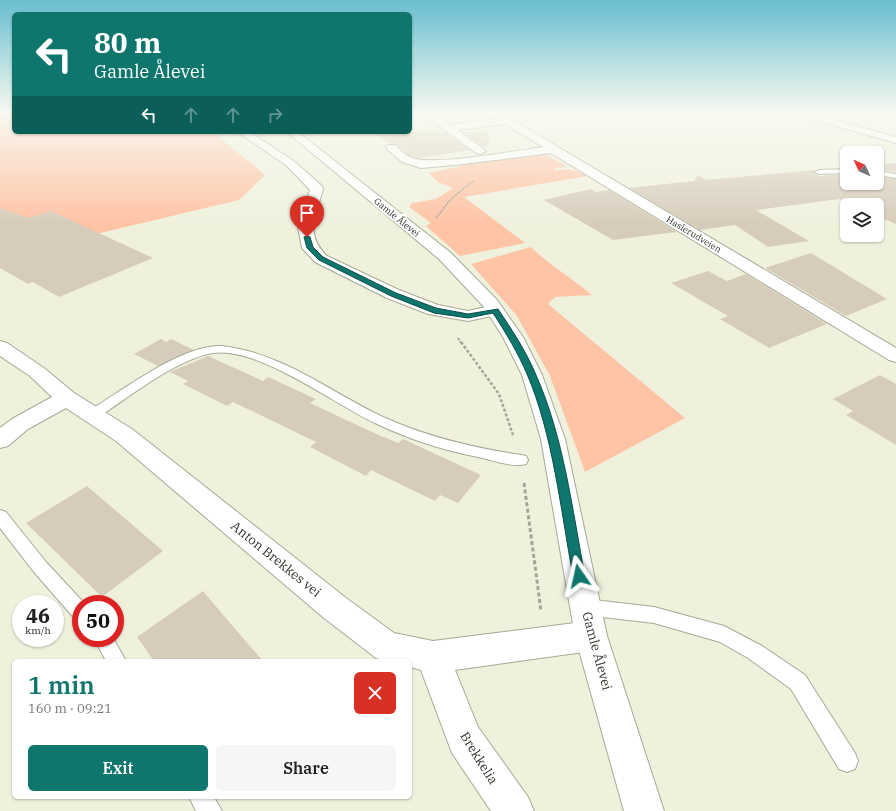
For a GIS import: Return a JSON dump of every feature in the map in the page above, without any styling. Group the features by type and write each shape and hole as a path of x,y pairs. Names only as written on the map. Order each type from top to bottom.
{"street":[{"path":"270,150 291,164 317,189 304,227 310,248 321,259 393,294 434,310 468,316 495,310"},
{"name":"Gamle Ålevei","path":"314,150 445,256 495,310 513,337 532,375 553,439 591,636 644,811"},
{"path":"391,151 406,160 434,164 547,150"},
{"name":"Haslerudveien","path":"555,150 896,356"},
{"name":"Anton Brekkes vei","path":"0,347 36,372 66,398 124,435 335,608 387,647 433,657 591,636"},
{"path":"0,440 20,424 66,398"},
{"name":"Brekkelia","path":"433,657 465,740 514,811"}],"lane":[{"path":"819,172 840,171"},
{"path":"884,174 896,176"},
{"path":"92,415 174,364 211,350 226,350 267,360 300,375 371,416 397,428 465,450 521,460"},
{"path":"0,516 40,567 72,603"},
{"path":"585,607 654,615 724,635 755,652 798,682 847,761"},
{"path":"108,647 115,659"},
{"path":"201,799 210,811"}],"path":[{"path":"445,256 447,243 436,231 433,221 451,199 477,178"}],"shaded area":[{"path":"0,150 235,150 265,175 239,200 54,244 0,244"},
{"path":"530,154 545,154 567,166 554,169 556,171 573,170 588,176 464,197 525,243 460,256 426,226 431,223 409,207 412,203 436,199 453,188 438,182 429,173 462,166 460,163"},
{"path":"531,247 592,295 555,297 548,304 685,418 585,472 550,376 517,316 471,264"}],"building":[{"path":"403,150 469,150 420,158 412,157"},
{"path":"896,163 896,172 884,171 884,164"},
{"path":"815,170 814,173 819,176 840,174 840,190 884,190 884,178 896,179 896,224 884,219 884,198 840,198 840,199 756,210 809,241 768,247 735,225 700,230 629,188 694,181 698,175 706,180"},
{"path":"591,189 596,192 609,190 677,232 613,240 544,200"},
{"path":"0,208 28,218 51,211 153,258 59,297 33,282 28,284 0,268"},
{"path":"811,253 887,299 846,316 765,268"},
{"path":"708,271 727,281 746,274 827,324 769,348 720,319 728,316 671,283"},
{"path":"161,339 166,342 171,339 194,350 158,366 134,354"},
{"path":"208,356 263,381 268,377 316,399 310,403 372,432 398,443 403,439 481,475 458,503 440,495 435,501 371,470 366,476 310,447 316,442 233,402 227,406 183,384 188,381 170,372"},
{"path":"880,375 896,384 896,445 846,415 853,411 833,399"},
{"path":"87,486 163,551 105,595 100,595 26,523"},
{"path":"203,591 261,659 153,659 137,637"}],"route":[{"path":"307,237 310,248 321,259 393,294 434,310 468,316 495,310 513,337 532,375 553,439 579,576"}]}
